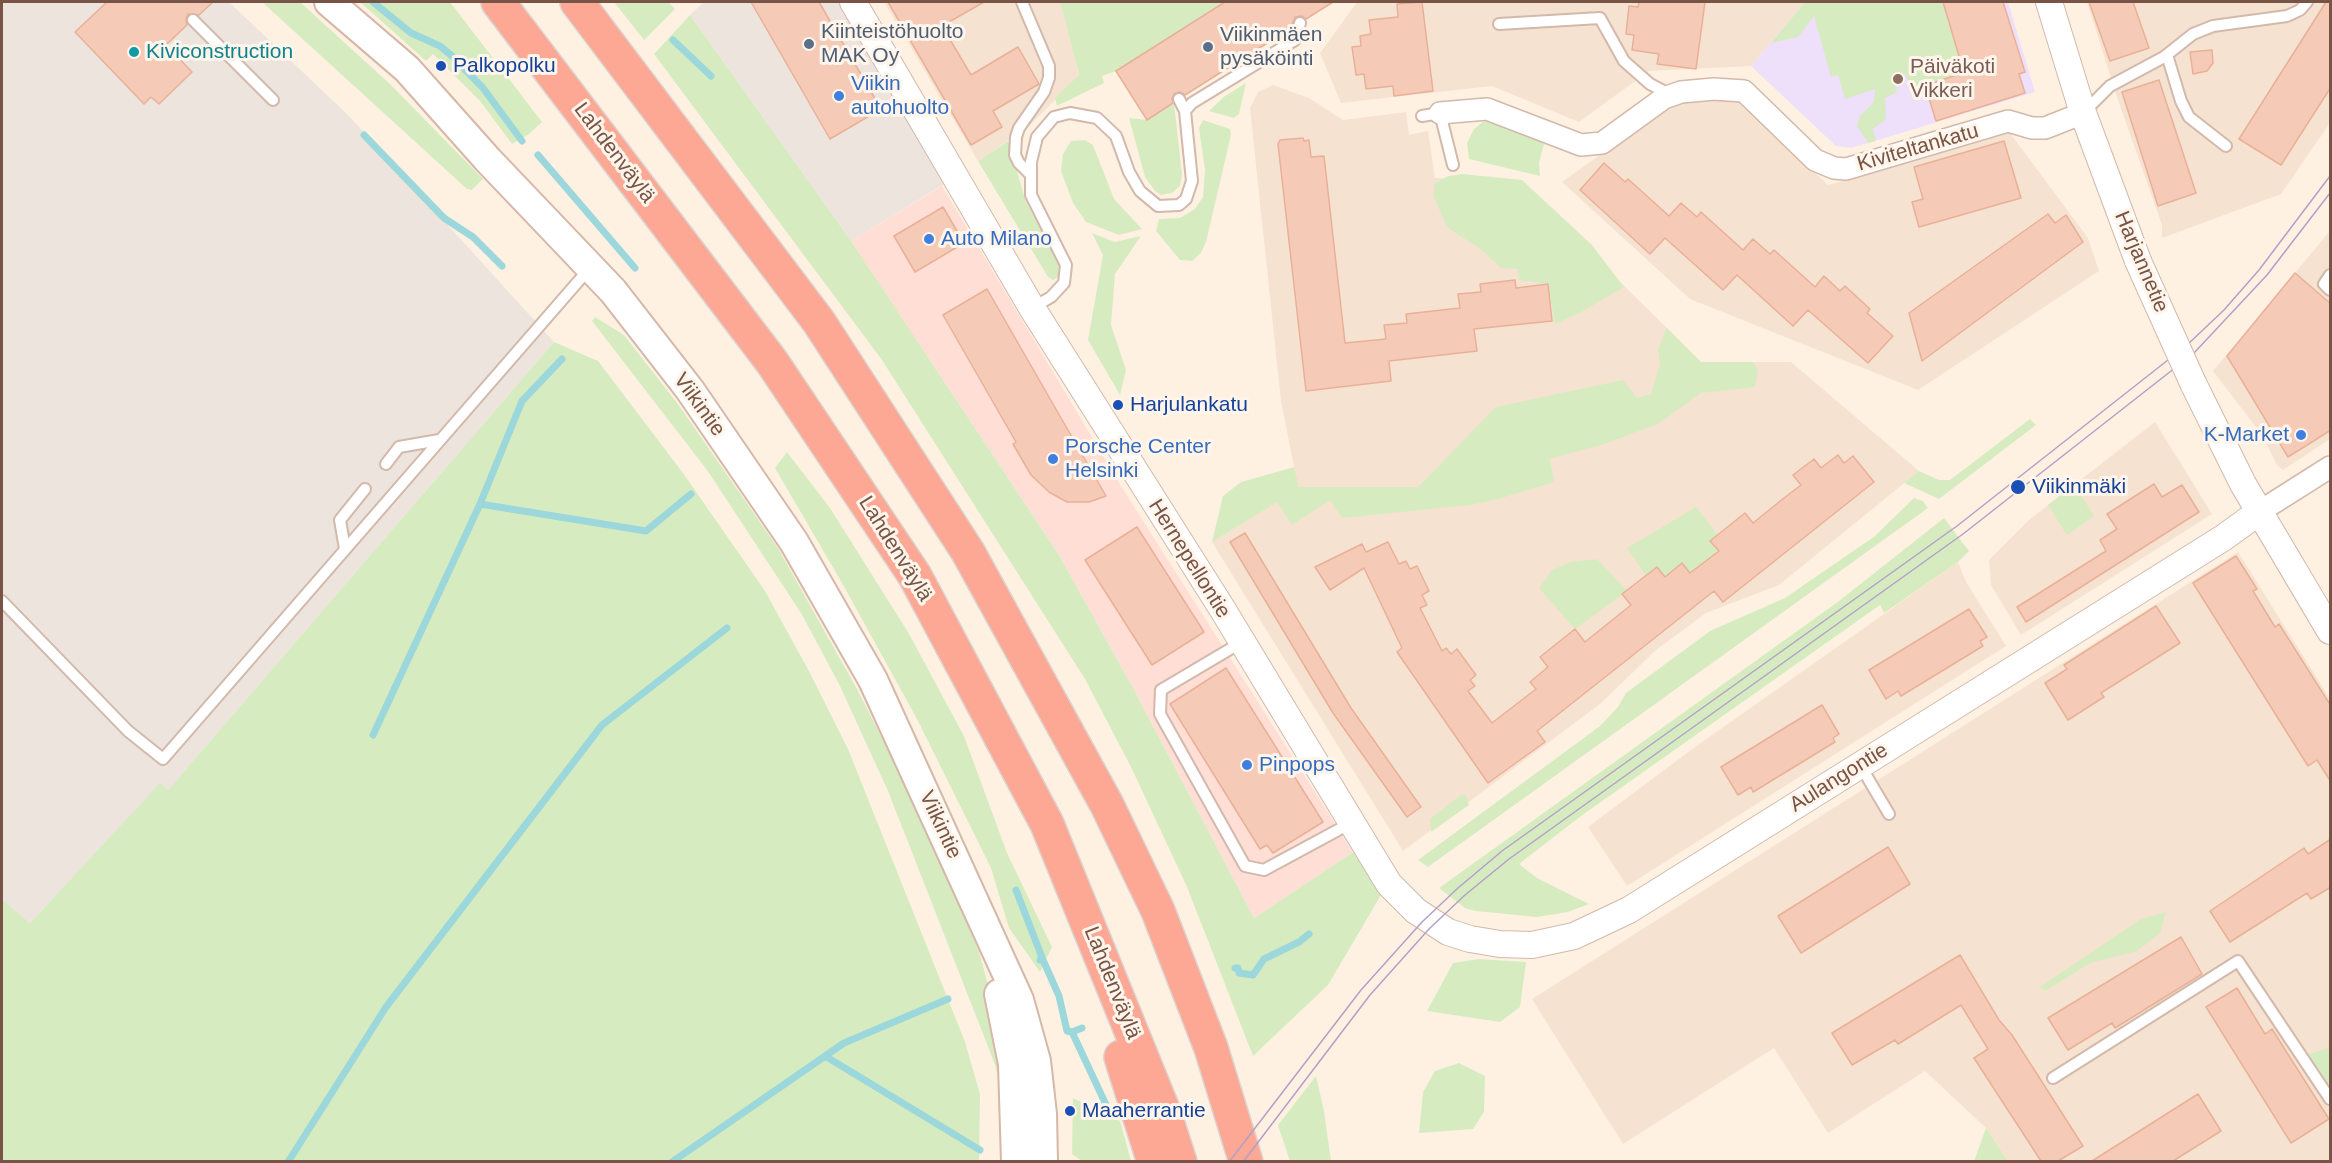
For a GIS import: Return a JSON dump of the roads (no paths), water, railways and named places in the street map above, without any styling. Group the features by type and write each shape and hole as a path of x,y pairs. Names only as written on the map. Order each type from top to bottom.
{"highway":[{"name":"Lahdenväylä","path":"498,2 772,362 915,576 1047,824 1164,1112 1180,1161"},
{"path":"577,2 819,322 968,552 1107,805 1158,911 1211,1048 1261,1161"},
{"path":"1047,824 1154,1161"},
{"path":"1211,1048 1246,1161"}],"main road":[{"name":"Viikintie","path":"329,2 407,69 488,160 592,266 690,390 794,542 873,680 1019,1000 1036,1061 1042,1114 1043,1161"},
{"name":"Viikintie","path":"966,882 1002,1005 1013,1064 1016,1161"}],"street":[{"name":"Hernepellontie","path":"853,2 1032,308 1242,642 1389,884 1400,897"},
{"name":"Harjannetie","path":"2049,2 2083,113 2138,261 2210,422 2259,512 2331,631"},
{"name":"Kiviteltankatu","path":"1431,114 1487,109 1581,145 1602,143 1671,95 1713,89 1744,91 1815,160 1834,168 1846,169 2008,121 2032,128 2045,128 2083,113"},
{"path":"2259,512 2331,467"},
{"name":"Aulangontie","path":"1400,897 1416,911 1448,932 1470,939 1532,945 1574,936 1629,910 2223,538 2259,512"}],"lane":[{"path":"1022,2 1049,66 1049,78 1044,92 1019,128 1016,137 1016,155 1019,164 1031,175"},
{"path":"2083,113 2110,86 2167,55 2193,34 2213,26 2287,16 2300,10 2307,2"},
{"path":"1499,24 1600,18 1624,62 1650,84 1671,95"},
{"path":"194,20 273,100"},
{"path":"1185,111 1192,103 1295,39 1300,23"},
{"path":"2167,55 2181,101 2189,117 2226,146"},
{"path":"1032,308 1051,297 1064,283 1066,265 1030,195 1037,138 1054,117 1070,113 1097,118 1116,136 1129,172 1140,191 1158,206 1179,205 1186,199 1192,181 1185,111 1179,99"},
{"path":"1431,114 1452,165"},
{"path":"2,601 128,731 163,759 592,266"},
{"path":"2331,275 2324,284 2331,290"},
{"path":"386,464 399,447 439,440"},
{"path":"345,549 340,520 365,489"},
{"path":"1242,642 1161,690 1160,714 1245,866 1264,870 1351,823"},
{"path":"1860,765 1889,814"},
{"path":"2053,1077 2238,962 2331,1099"}],"waterway":[{"path":"373,2 411,33 440,46 452,56 483,88 522,141"},
{"path":"673,40 711,76"},
{"path":"364,135 444,218 473,237 502,266"},
{"path":"538,155 635,268"},
{"path":"480,504 522,401 562,359"},
{"path":"373,735 480,504 646,531 691,494"},
{"path":"288,1162 386,1007 602,725 727,628"},
{"path":"1016,890 1043,960"},
{"path":"1235,968 1238,968 1239,973 1253,975 1264,959 1299,942 1309,934"},
{"path":"1040,960 1043,960 1059,996 1067,1031 1072,1032 1082,1028"},
{"path":"672,1162 844,1043 948,999"},
{"path":"1072,1032 1108,1109"},
{"path":"825,1056 980,1150"}],"tram line":[{"path":"1229,1162 1361,990 1422,922 1458,888 1502,851 1957,526 2187,345 2224,310 2259,270 2330,176"},
{"path":"1243,1162 1370,995 1429,929 1465,895 1509,859 1963,534 2194,353 2267,275 2330,193"}],"place":[{"name":"Kiinteistöhuolto MAK Oy","path":"809,44"},
{"name":"Viikinmäen pysäköinti","path":"1208,47"},
{"name":"Kiviconstruction","path":"134,52"},
{"name":"Palkopolku","path":"441,66"},
{"name":"Päiväkoti Vikkeri","path":"1898,79"},
{"name":"Viikin autohuolto","path":"839,96"},
{"name":"Auto Milano","path":"929,239"},
{"name":"Harjulankatu","path":"1118,405"},
{"name":"K-Market","path":"2301,435"},
{"name":"Porsche Center Helsinki","path":"1053,459"},
{"name":"Viikinmäki","path":"2018,487"},
{"name":"Pinpops","path":"1247,765"},
{"name":"Maaherrantie","path":"1070,1111"}]}
